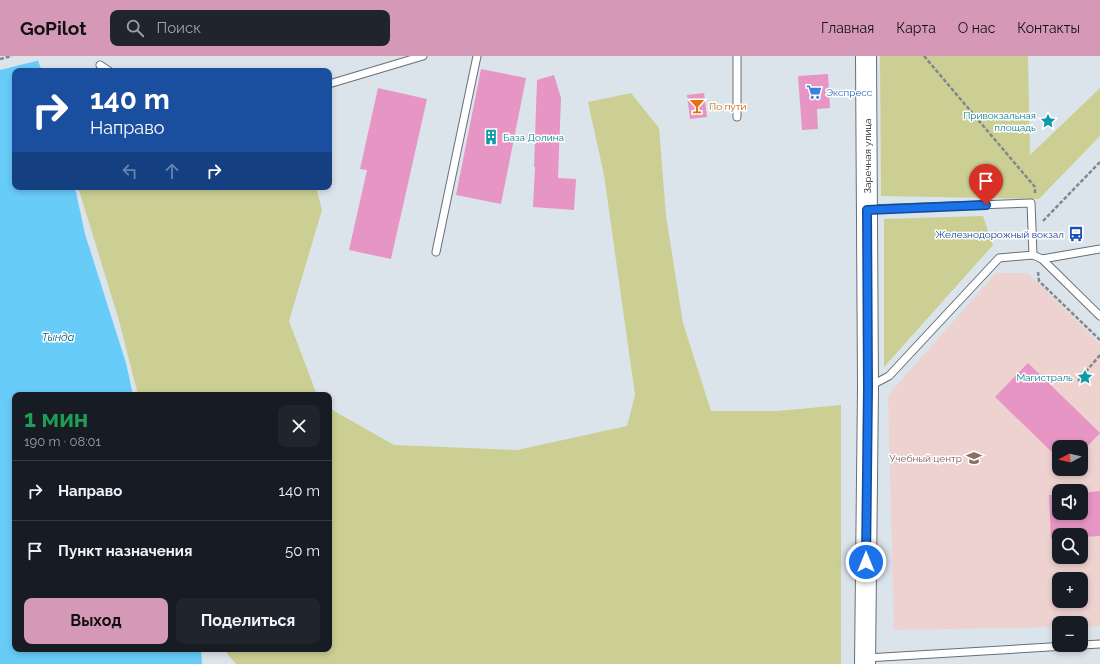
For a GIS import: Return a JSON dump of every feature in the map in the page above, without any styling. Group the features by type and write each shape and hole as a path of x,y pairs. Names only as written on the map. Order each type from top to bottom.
{"street":[{"name":"Заречная улица","path":"866,56 868,387 866,661"}],"lane":[{"path":"332,83 423,56"},
{"path":"436,252 477,56"},
{"path":"737,56 737,117"},
{"path":"100,64 105,68"},
{"path":"867,210 1031,203 1033,255"},
{"path":"1042,260 1100,249"},
{"path":"868,387 889,376 999,258 1033,255 1042,260 1100,316"},
{"path":"866,661 1100,644"}],"path":[{"path":"0,59 12,56"},
{"path":"1043,222 1100,162"},
{"path":"1078,380 1100,355"}],"shaded area":[{"name":"Учебный центр","path":"996,273 1028,273 1100,344 1100,626 1088,627 1088,616 1052,616 1052,627 894,630 888,395"}],"green space":[{"path":"880,56 1027,56 1030,155 1100,88 1100,136 1039,199 881,196"},
{"path":"631,93 659,128 666,216 683,323 711,411 778,411 841,405 841,664 236,664 226,652 332,652 332,410 394,445 517,450 627,426 635,395 604,175 588,102"},
{"path":"79,190 317,190 322,210 289,321 316,392 137,392 118,317"},
{"path":"983,216 993,245 884,367 884,219"}],"water":[{"name":"Тында","path":"0,56 36,56 41,68 12,68 12,190 75,190 76,192 85,234 126,363 132,392 12,392 12,652 201,652 202,664 0,664"}],"pier":[{"path":"0,56 38,56 40,60 0,70"}],"building":[{"name":"База Долина","path":"481,69 526,78 501,204 456,195"},
{"name":"Экспресс","path":"828,74 830,108 817,109 818,129 802,130 798,76"},
{"path":"554,75 561,98 558,178 576,179 574,210 533,207 537,80"},
{"path":"378,88 427,99 391,259 349,250 367,170 360,169"},
{"name":"По пути","path":"704,93 707,117 690,119 687,95"},
{"path":"1028,363 1100,433 1088,446 1088,440 1052,440 1052,452 995,397"},
{"path":"1100,491 1100,536 1088,537 1088,528 1052,528 1051,539 1049,495 1052,495 1052,520 1088,520 1088,492"}],"place":[{"name":"Экспресс","path":"814,92"},
{"name":"По пути","path":"697,106"},
{"name":"Привокзальная площадь","path":"1048,121"},
{"name":"База Долина","path":"491,137"},
{"name":"Железнодорожный вокзал","path":"1076,234"},
{"name":"Магистраль","path":"1085,377"},
{"name":"Учебный центр","path":"974,458"}],"route":[{"path":"866,562 868,387 867,210 986,205"}]}
